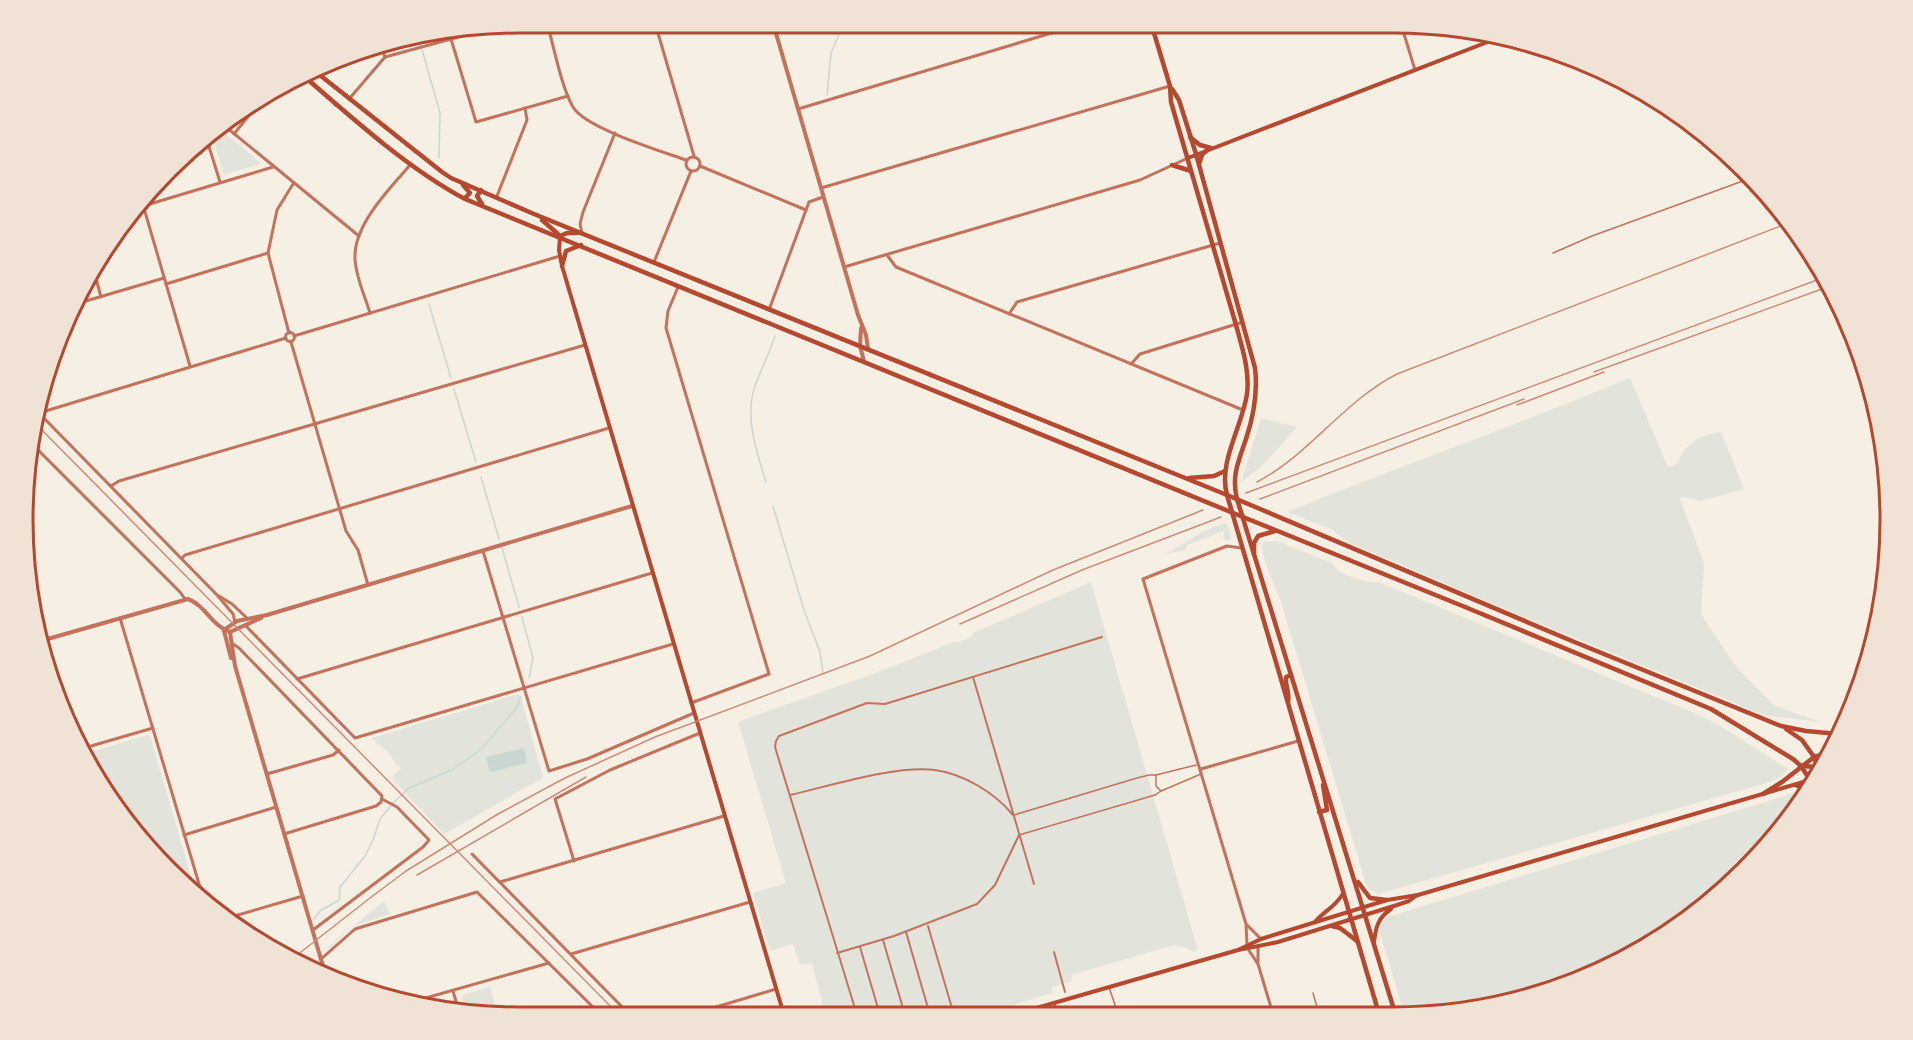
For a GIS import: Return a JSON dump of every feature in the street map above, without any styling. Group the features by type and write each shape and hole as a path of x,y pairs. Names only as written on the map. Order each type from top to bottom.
{"main road":[{"path":"1154,33 1236,325 1247,373 1247,393 1225,471 1224,484 1377,1007"},
{"path":"1188,158 1488,42"},
{"path":"321,76 423,159 459,181 534,214 1217,490 1781,726 1814,733 1831,734"},
{"path":"318,88 325,79"},
{"path":"310,81 411,164 438,184 465,198 1711,709 1801,766 1807,776"},
{"path":"1170,86 1179,100 1196,154 1256,368 1257,395 1238,462 1234,485 1237,499 1393,1007"},
{"path":"1190,138 1209,149"},
{"path":"1199,166 1202,155 1209,149"},
{"path":"1172,165 1191,171"},
{"path":"459,181 470,193 465,198"},
{"path":"481,190 477,198 484,206"},
{"path":"534,214 550,225 560,236"},
{"path":"584,234 570,232 560,236 558,242 562,266 781,1007"},
{"path":"562,266 566,251 580,245"},
{"path":"615,260 619,249"},
{"path":"670,269 678,278 679,285"},
{"path":"679,285 692,278"},
{"path":"736,309 741,298"},
{"path":"940,393 945,381"},
{"path":"1243,410 1253,411"},
{"path":"1186,478 1214,476 1225,471"},
{"path":"1254,558 1254,543 1258,536 1275,531"},
{"path":"1439,596 1443,586"},
{"path":"1288,706 1290,695 1286,677 1291,675"},
{"path":"1781,726 1802,740 1816,762"},
{"path":"1763,794 1814,757 1819,756"},
{"path":"1801,766 1814,766"},
{"path":"1319,812 1327,810 1323,779"},
{"path":"1040,1007 1238,950 1261,939 1387,900 1418,894 1803,783"},
{"path":"1794,785 1800,787"},
{"path":"1352,872 1370,898 1387,900"},
{"path":"1314,923 1321,915 1335,907 1343,894"},
{"path":"1247,947 1332,926 1409,901 1418,894"},
{"path":"1374,942 1378,920 1397,905"},
{"path":"1332,926 1340,928 1357,941"}],"street":[{"path":"550,33 568,96 577,112 585,120 686,160 694,156"},
{"path":"658,33 694,156 699,160 700,166"},
{"path":"776,33 820,188 866,335 868,350"},
{"path":"798,109 1052,33"},
{"path":"1404,33 1415,70"},
{"path":"349,99 385,57 455,37"},
{"path":"451,39 476,122 568,96"},
{"path":"384,53 385,57"},
{"path":"820,188 1170,86"},
{"path":"496,196 527,120 525,108"},
{"path":"234,134 250,115"},
{"path":"229,130 359,236"},
{"path":"584,234 580,224 583,212 615,133"},
{"path":"209,146 220,182"},
{"path":"844,267 1140,180 1188,158"},
{"path":"686,160 687,168 691,171"},
{"path":"370,313 355,259 359,236 378,203 411,164"},
{"path":"151,203 275,166"},
{"path":"691,171 697,170 700,166"},
{"path":"700,166 806,210"},
{"path":"654,262 691,171"},
{"path":"294,184 277,210 268,253 289,333 294,336 560,256"},
{"path":"769,310 809,202 824,197"},
{"path":"145,211 190,366"},
{"path":"1009,314 1017,302 1220,243"},
{"path":"166,284 268,253"},
{"path":"887,255 896,267 1243,410"},
{"path":"85,302 165,278"},
{"path":"96,279 102,297"},
{"path":"679,285 668,311 666,328 769,674 691,703"},
{"path":"1132,363 1140,354 1244,322"},
{"path":"861,324 860,346 864,361"},
{"path":"46,410 285,338 289,333"},
{"path":"291,342 294,336"},
{"path":"285,338 291,342 346,531 358,550 368,585"},
{"path":"111,486 119,481 585,345"},
{"path":"44,418 217,595 234,615 235,622"},
{"path":"182,558 185,555 609,428"},
{"path":"38,451 185,599"},
{"path":"48,639 185,599 195,602 224,630 230,632 267,615 632,506"},
{"path":"1241,548 1227,546 1143,579 1246,924 1247,947 1258,964"},
{"path":"483,551 549,771 587,759 694,713"},
{"path":"297,679 652,573"},
{"path":"217,595 230,602 247,618"},
{"path":"224,630 235,622 267,615"},
{"path":"120,618 198,885"},
{"path":"245,625 352,736 360,737 673,644"},
{"path":"224,630 323,965"},
{"path":"230,632 235,666"},
{"path":"854,1007 775,747 779,736 867,703 885,704 1102,637"},
{"path":"231,642 380,793 382,801"},
{"path":"973,677 1034,884"},
{"path":"89,747 153,728"},
{"path":"574,861 555,799 610,770 700,733"},
{"path":"1201,769 1298,741"},
{"path":"267,775 333,755 339,750"},
{"path":"790,795 862,778 911,770 935,770 958,777 990,793 1013,815"},
{"path":"284,834 376,806 387,800 397,807 429,840 423,847 313,930"},
{"path":"184,835 276,807"},
{"path":"500,882 724,816"},
{"path":"837,953 927,925 976,904 995,885 1019,835"},
{"path":"472,854 622,1007"},
{"path":"321,959 355,929 476,891 593,1007"},
{"path":"236,915 303,896"},
{"path":"571,954 750,902"},
{"path":"1246,924 1261,939"},
{"path":"927,925 952,1007"},
{"path":"906,932 928,1007"},
{"path":"883,940 903,1007"},
{"path":"1258,946 1258,964 1270,1007"},
{"path":"860,947 878,1007"},
{"path":"1054,952 1065,992"},
{"path":"426,998 549,963"},
{"path":"716,1007 776,989"},
{"path":"453,991 456,1003"},
{"path":"1054,1003 1055,1007"}],"lane":[{"path":"1553,253 1592,236 1742,181"},
{"path":"1013,815 1149,775 1201,769"},
{"path":"1019,835 1155,795 1201,769"},
{"path":"1156,776 1155,782 1161,791"},
{"path":"1109,987 1116,1007"},
{"path":"1313,993 1317,1007"}],"shaded area":[{"path":"225,133 260,164 224,175 214,142"},
{"path":"1630,378 1668,467 1677,464 1688,446 1700,438 1721,432 1744,489 1700,501 1680,498 1704,564 1701,614 1737,668 1774,705 1819,722 1764,715 1526,618 1348,542 1331,529 1287,512"},
{"path":"1261,418 1297,427 1266,462 1241,483"},
{"path":"1224,523 1228,525 1231,539 1227,541 1223,536 1224,531 1187,545 1185,550 1166,554 1202,532"},
{"path":"1265,541 1277,541 1332,563 1347,575 1360,580 1381,583 1697,714 1719,725 1788,769 1781,777 1770,782 1378,894 1370,890 1366,884 1281,602 1265,562 1261,546"},
{"path":"1091,582 1198,950 1193,952 1174,945 1071,975 1072,981 1052,987 1052,993 1006,1007 824,1007 812,963 800,965 793,944 770,951 753,893 786,883 738,722 875,673 955,641 959,642 971,637 973,633"},
{"path":"518,694 521,697 543,778 444,834 393,780 393,776 401,768 390,754 372,738"},
{"path":"150,736 192,879 154,841 134,816 115,791 92,752"},
{"path":"524,748 527,763 490,772 486,757"},
{"path":"1797,792 1759,841 1714,886 1689,906 1636,942 1608,957 1550,981 1488,998 1457,1003 1402,1007 1380,933 1380,925 1387,917"},
{"path":"384,901 390,914 354,926 327,948"},
{"path":"490,987 496,1006 464,1004 463,995"}],"waterway":[{"path":"827,95 831,53 840,33"},
{"path":"420,43 440,113 439,158"},
{"path":"429,304 451,378"},
{"path":"766,482 753,436 751,412 754,389 775,336"},
{"path":"454,389 476,462"},
{"path":"481,477 499,539"},
{"path":"773,506 804,610 820,652 823,673"},
{"path":"502,548 519,607"},
{"path":"522,617 533,658 529,678"},
{"path":"314,919 320,911 339,900 340,887 365,856 380,819 393,803 409,788 452,770 480,750 515,710 521,697"}],"tram line":[{"path":"41,429 611,1007"}],"railway":[{"path":"1257,482 1293,458 1360,398 1397,374 1781,226"},
{"path":"1246,493 1817,280"},
{"path":"1594,372 1821,289"},
{"path":"1517,405 1604,372"},
{"path":"1260,499 1524,399"},
{"path":"299,954 406,871 498,814 565,778 655,737 870,656 1053,570 1203,510"},
{"path":"960,624 1082,570 1221,517"},
{"path":"417,875 586,777"}]}
